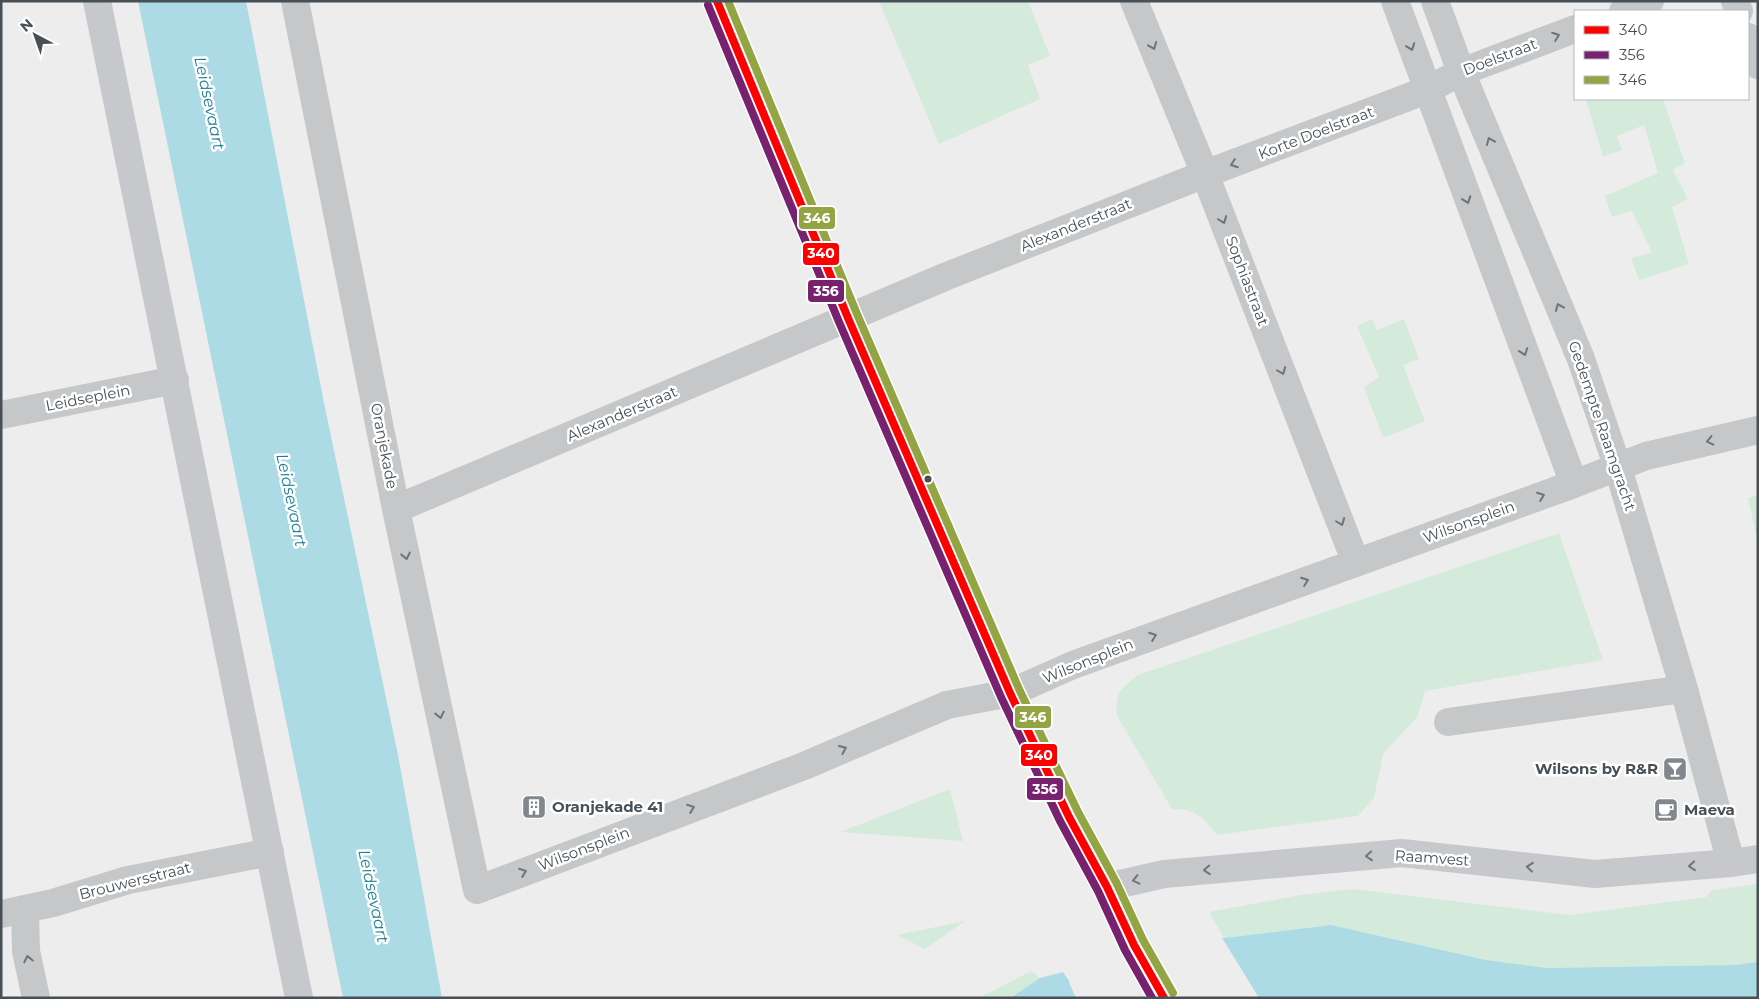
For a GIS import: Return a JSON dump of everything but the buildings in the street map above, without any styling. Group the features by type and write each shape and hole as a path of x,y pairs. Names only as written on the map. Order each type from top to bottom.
{"main road":[{"path":"97,1 299,998"},
{"path":"717,1 848,318 1010,693 1069,817 1164,998"},
{"name":"Raamvest","path":"1107,887 1164,874 1402,853 1595,874 1731,863 1758,859"}],"street":[{"name":"Oranjekade","path":"295,1 396,508 477,890"},
{"name":"Sophiastraat","path":"1134,1 1205,174 1356,563"},
{"path":"1395,1 1574,484"},
{"name":"Gedempte Raamgracht","path":"1435,1 1461,72 1581,359 1618,468 1684,689 1731,863"},
{"path":"1626,10 1650,1"},
{"name":"Doelstraat","path":"1427,90 1461,72 1574,29"},
{"path":"1749,39 1758,65"},
{"name":"Korte Doelstraat","path":"1205,174 1427,90"},
{"name":"Alexanderstraat","path":"396,508 947,276 1205,174"},
{"name":"Leidseplein","path":"1,415 175,380"},
{"name":"Wilsonsplein","path":"477,890 804,766 948,705 1010,693 1072,665 1618,468 1646,456 1758,430"},
{"path":"1448,722 1684,689"},
{"name":"Brouwersstraat","path":"13,912 128,880 270,852"},
{"path":"13,912 26,951 36,998"}],"green space":[{"path":"879,1 1028,1 1050,56 1028,65 1040,99 939,144"},
{"path":"1586,100 1663,100 1685,163 1673,170 1688,199 1672,207 1689,264 1639,280 1631,258 1652,252 1632,211 1612,217 1605,196 1658,173 1644,125 1617,136 1622,150 1603,157"},
{"path":"1372,319 1377,330 1404,319 1419,359 1403,365 1425,421 1383,438 1364,387 1379,377 1357,326"},
{"path":"1758,495 1758,543 1748,498"},
{"path":"1559,533 1603,660 1425,691 1418,716 1383,754 1374,798 1358,816 1217,835 1203,819 1193,812 1172,809 1117,716 1116,708 1120,692 1138,675"},
{"path":"950,789 963,841 840,832"},
{"path":"1758,884 1758,962 1734,965 1547,968 1486,960 1331,925 1224,938 1209,912 1301,895 1353,889 1570,915 1706,897 1712,890"},
{"path":"965,921 925,949 897,935"},
{"path":"1031,971 1040,978 1010,998 979,998"}],"water":[{"name":"Leidsevaart","path":"138,1 246,1 324,403 398,755 442,998 343,998"},
{"path":"1331,925 1486,960 1547,968 1734,965 1758,962 1758,998 1259,998 1257,996 1250,998 1010,998 1040,978 1063,972 1071,984 1224,938"}],"pier":[{"path":"1221,936 1259,998 1076,998 1069,982"}],"transit line":[{"name":"340","path":"717,1 848,318 1010,693 1069,817 1107,887 1134,945 1164,998"},
{"name":"346","path":"728,1 857,314 1019,689 1078,812 1116,882 1143,940 1173,993"},
{"name":"356","path":"708,5 839,322 1001,697 1060,821 1098,891 1125,950 1152,998"}],"place":[{"name":"Wilsons by R&R","path":"1675,769"},
{"name":"Oranjekade 41","path":"534,807"},
{"name":"Maeva","path":"1666,810"}]}
